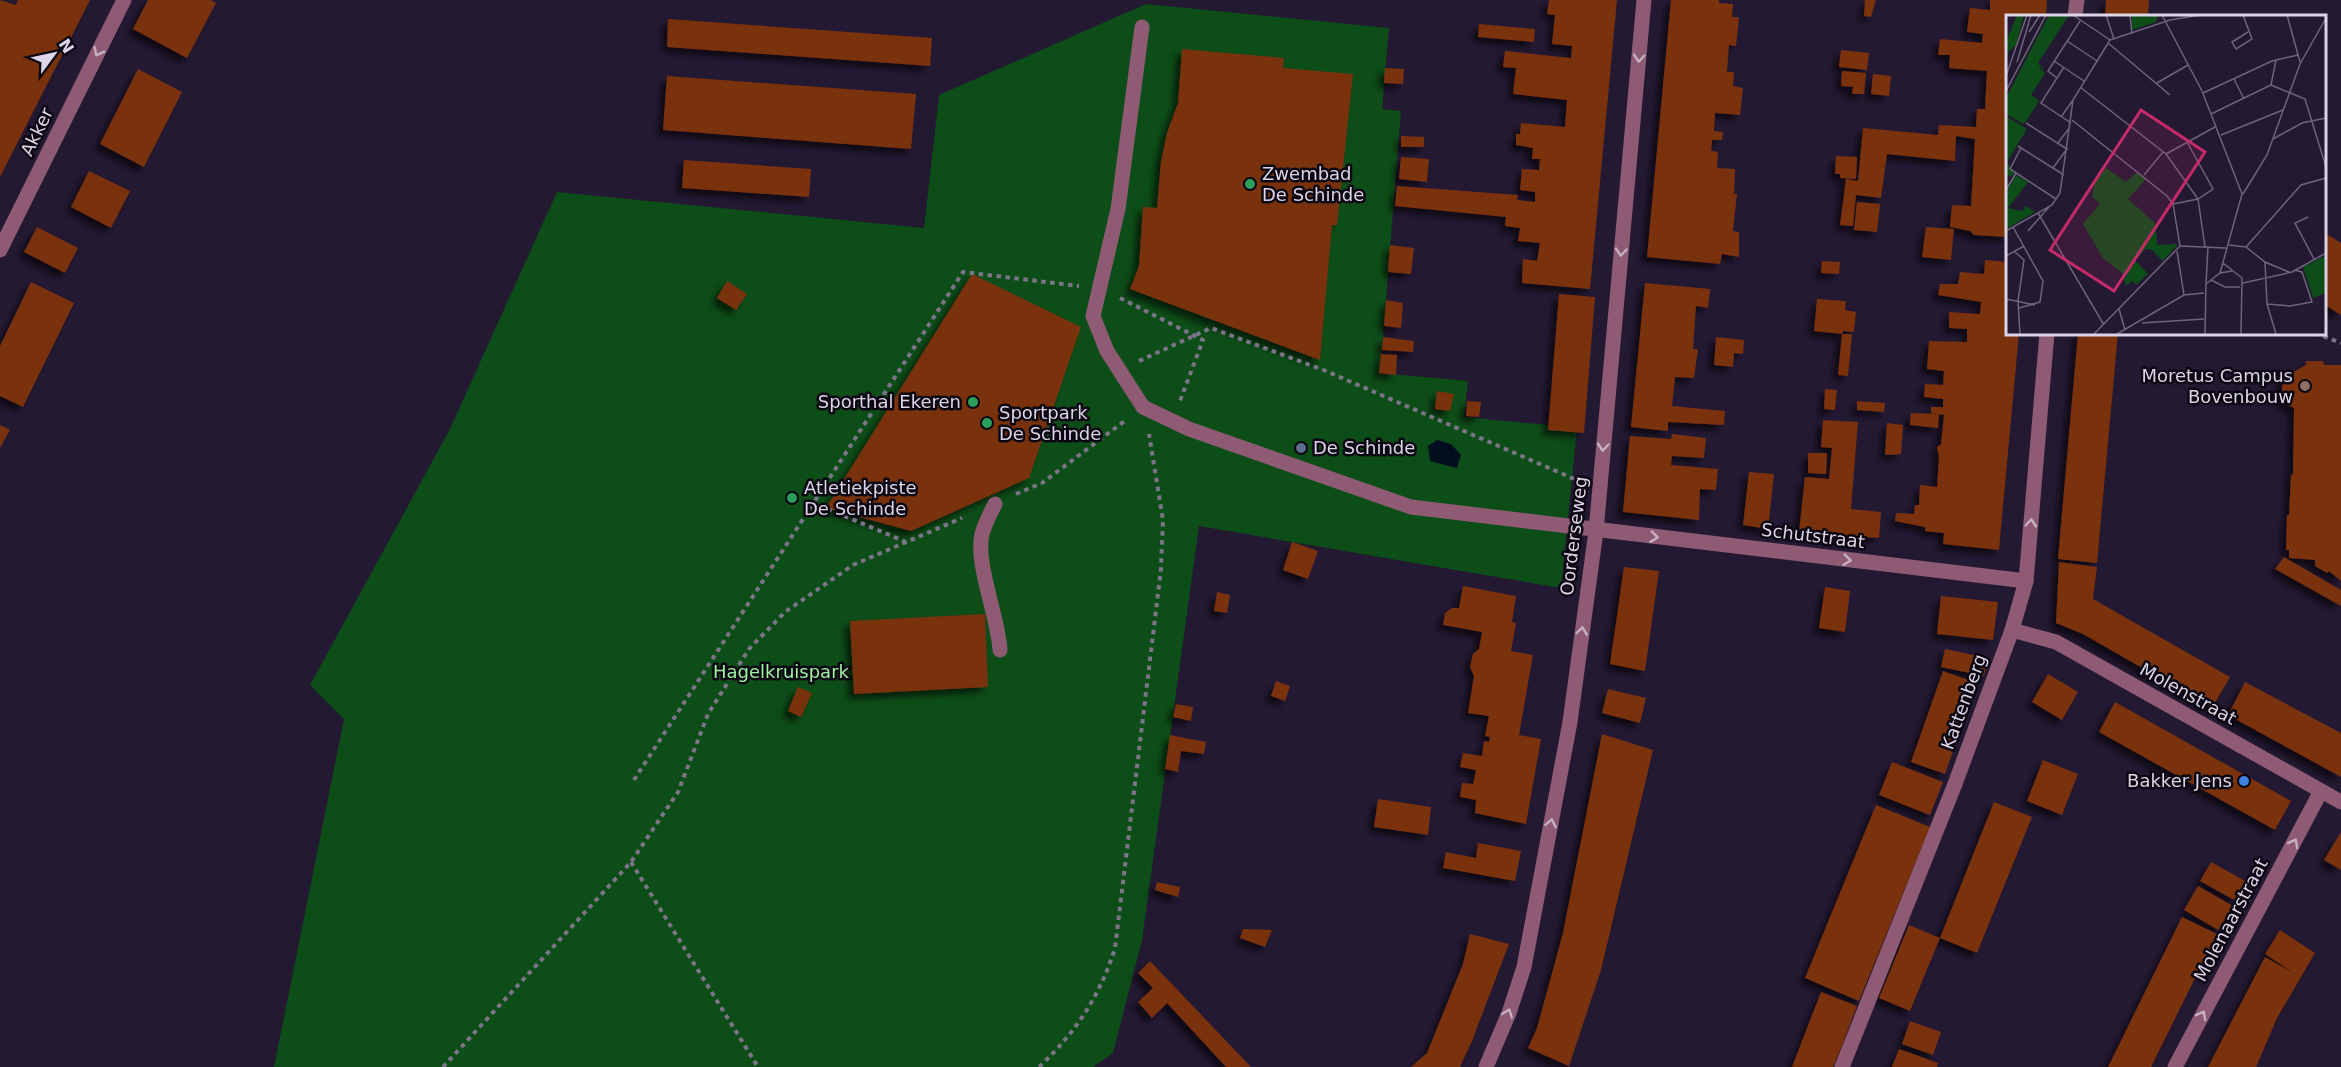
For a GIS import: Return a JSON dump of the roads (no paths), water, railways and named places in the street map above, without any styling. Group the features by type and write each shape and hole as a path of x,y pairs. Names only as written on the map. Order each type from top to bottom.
{"street":[{"name":"Akker","path":"0,250 124,0"},
{"name":"Oorderseweg","path":"1485,1067 1509,1013 1524,966 1570,722 1596,531 1644,0"},
{"path":"2075,15 2077,0"},
{"name":"Schutstraat","path":"1142,27 1118,209 1093,316 1107,351 1143,406 1210,437 1411,507 2026,581"},
{"name":"Kattenberg","path":"1842,1067 1955,783 2012,630 2026,581 2047,334"},
{"path":"995,504 982,536 981,554 993,600 1000,650"},
{"name":"Molenstraat","path":"2012,630 2056,642 2341,802"},
{"name":"Molenaarstraat","path":"2175,1067 2321,791"}],"water":[{"path":"1437,440 1451,444 1461,455 1457,468 1430,461 1428,446"}],"place":[{"name":"Zwembad De Schinde","path":"1250,184"},
{"name":"Moretus Campus Bovenbouw","path":"2305,386"},
{"name":"Sporthal Ekeren","path":"973,402"},
{"name":"Sportpark De Schinde","path":"987,423"},
{"name":"De Schinde","path":"1301,448"},
{"name":"Atletiekpiste De Schinde","path":"792,498"},
{"name":"Bakker Jens","path":"2244,781"}],"park label":[{"name":"Hagelkruispark","path":"781,672"}]}
